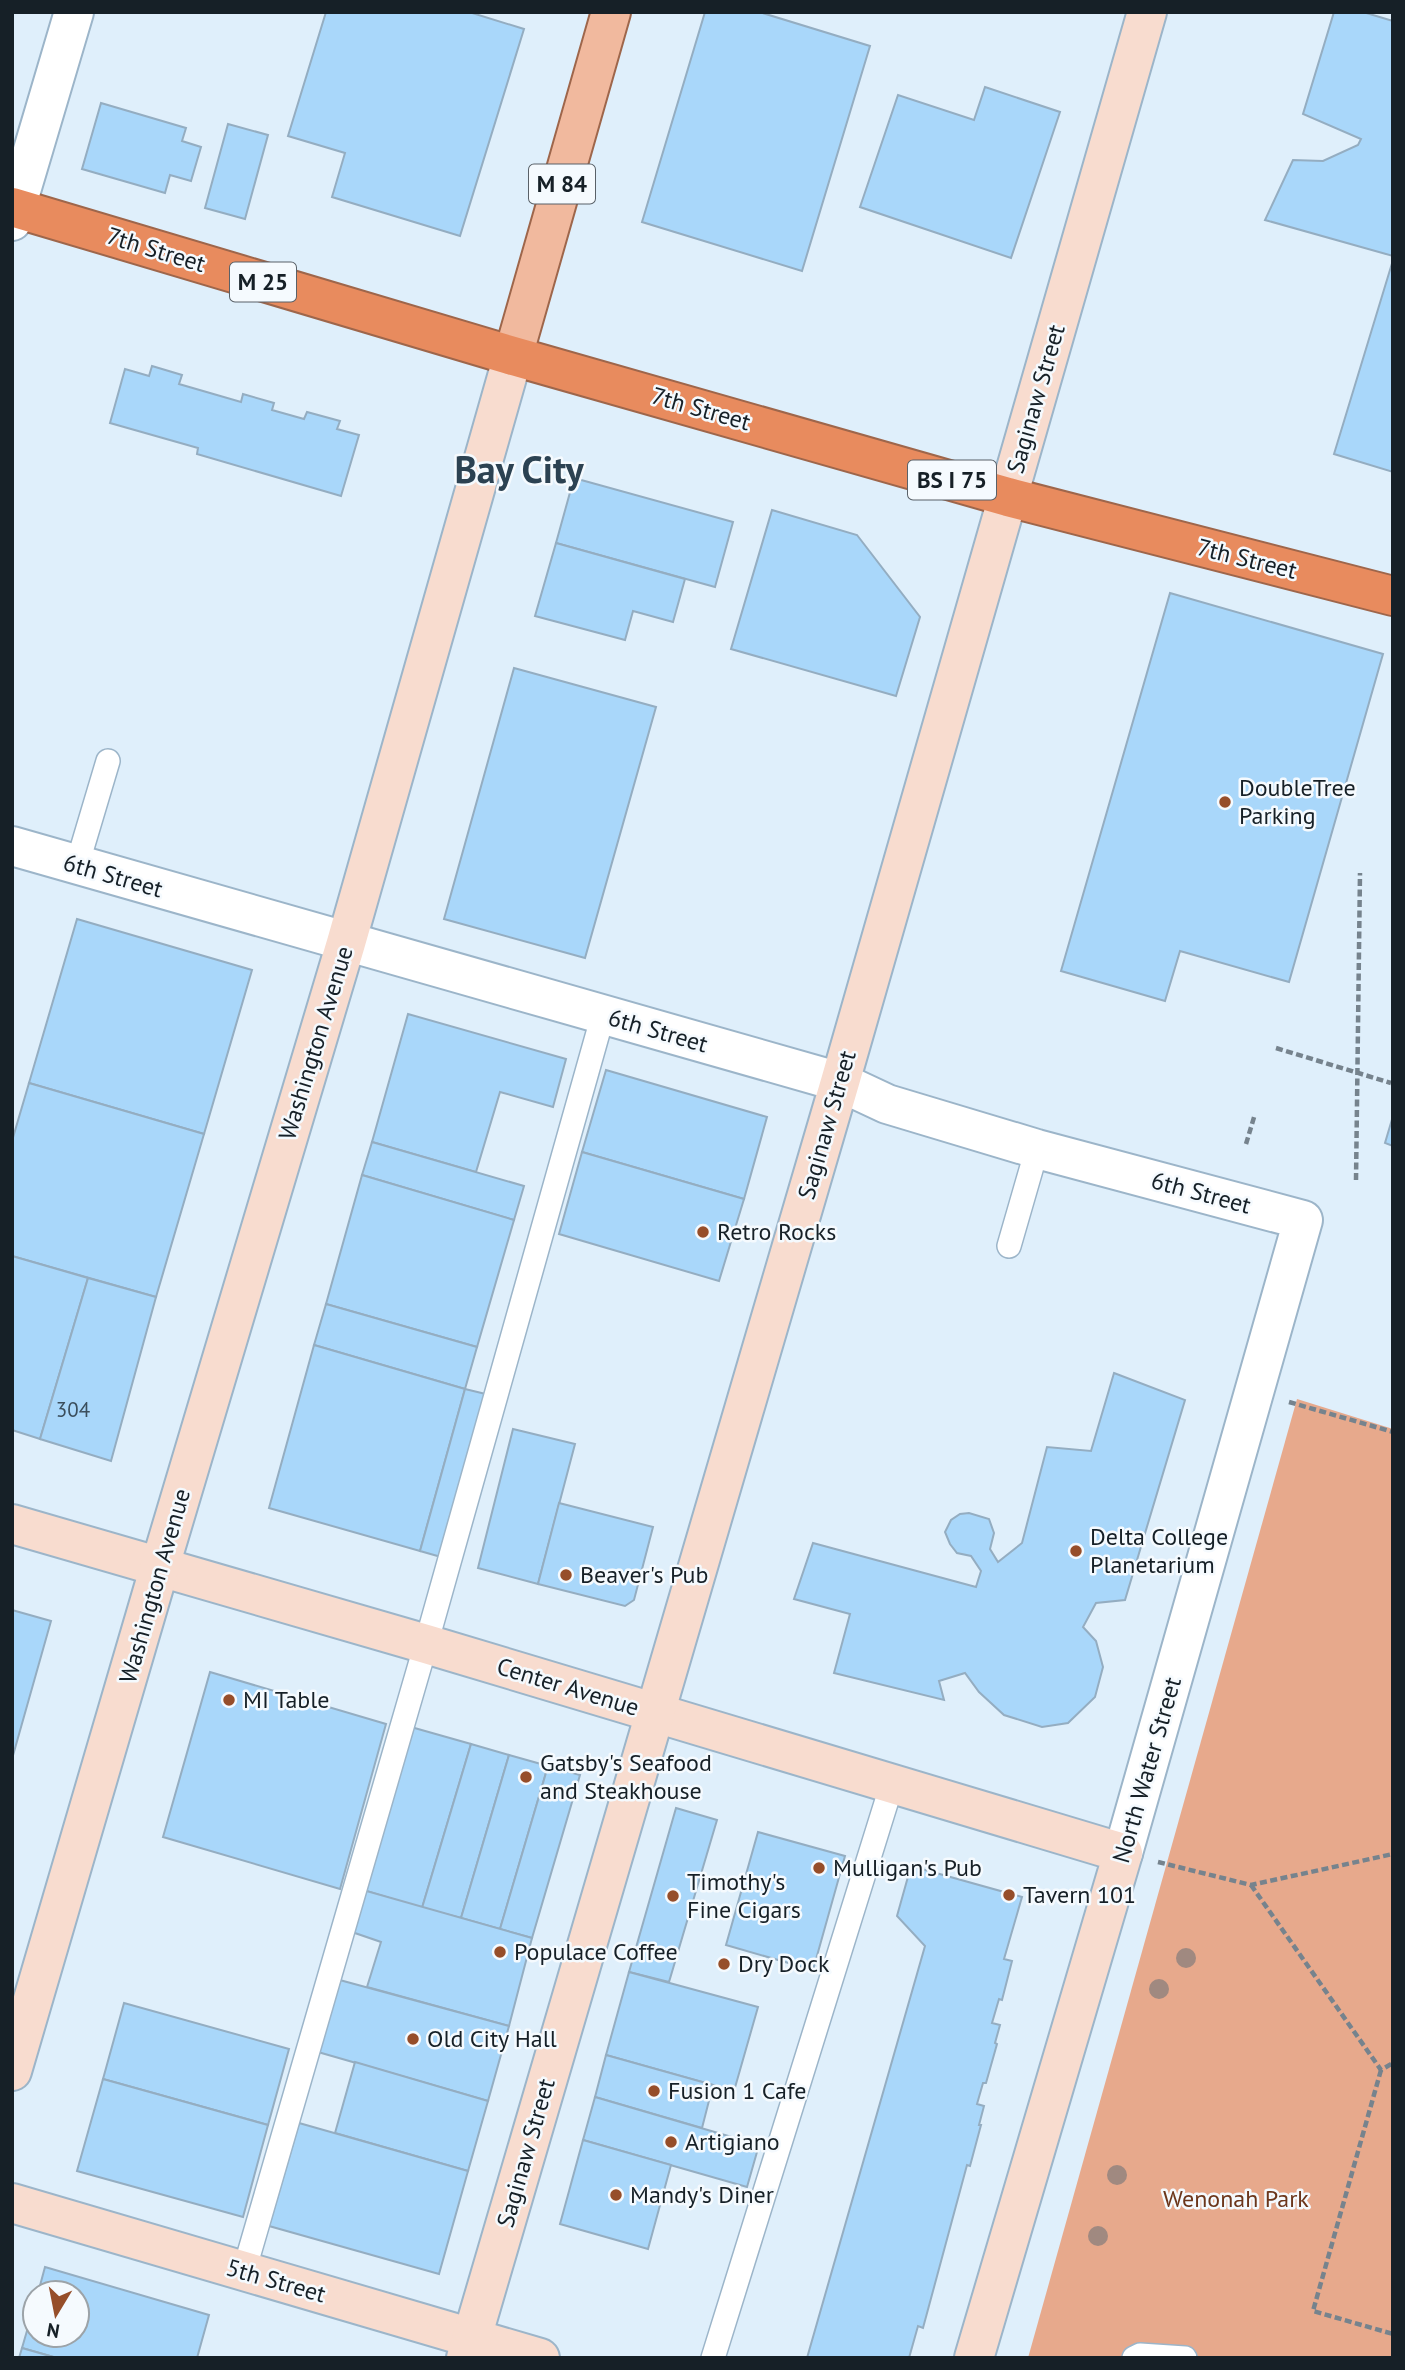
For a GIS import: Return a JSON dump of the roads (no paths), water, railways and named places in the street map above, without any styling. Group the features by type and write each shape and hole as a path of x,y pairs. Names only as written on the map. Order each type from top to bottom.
{"highway":[{"name":"7th Street","path":"14,212 1008,497 1393,596"}],"main road":[{"name":"Washington Avenue","path":"513,356 611,12"}],"street":[{"path":"14,212 74,12"},
{"name":"Saginaw Street","path":"469,2348 840,1082 1147,12"},
{"name":"Washington Avenue","path":"12,2071 346,943 513,356"},
{"name":"6th Street","path":"12,846 840,1082 887,1104 1037,1149 1303,1220"},
{"name":"North Water Street","path":"974,2358 1123,1853 1303,1220"},
{"name":"Center Avenue","path":"12,1524 426,1644 1123,1853"},
{"name":"5th Street","path":"12,2203 244,2271 469,2348 540,2358"}],"lane":[{"path":"77,865 108,761"},
{"path":"244,2271 426,1644 603,1015"},
{"path":"1009,1246 1037,1149"},
{"path":"713,2358 892,1784"},
{"path":"1134,2358 1140,2355 1185,2358"}],"place":[{"name":"DoubleTree Parking","path":"1225,802"},
{"name":"Retro Rocks","path":"703,1232"},
{"name":"Delta College Planetarium","path":"1076,1551"},
{"name":"Beaver's Pub","path":"566,1575"},
{"name":"MI Table","path":"229,1700"},
{"name":"Gatsby's Seafood and Steakhouse","path":"526,1777"},
{"name":"Mulligan's Pub","path":"819,1868"},
{"name":"Tavern 101","path":"1009,1895"},
{"name":"Timothy's Fine Cigars","path":"673,1896"},
{"name":"Populace Coffee","path":"500,1952"},
{"name":"Dry Dock","path":"724,1964"},
{"name":"Old City Hall","path":"413,2039"},
{"name":"Fusion 1 Cafe","path":"654,2091"},
{"name":"Artigiano","path":"671,2142"},
{"name":"Mandy's Diner","path":"616,2195"}],"district":[{"name":"Bay City","path":"519,470"}],"park label":[{"name":"Wenonah Park","path":"1236,2199"}]}
